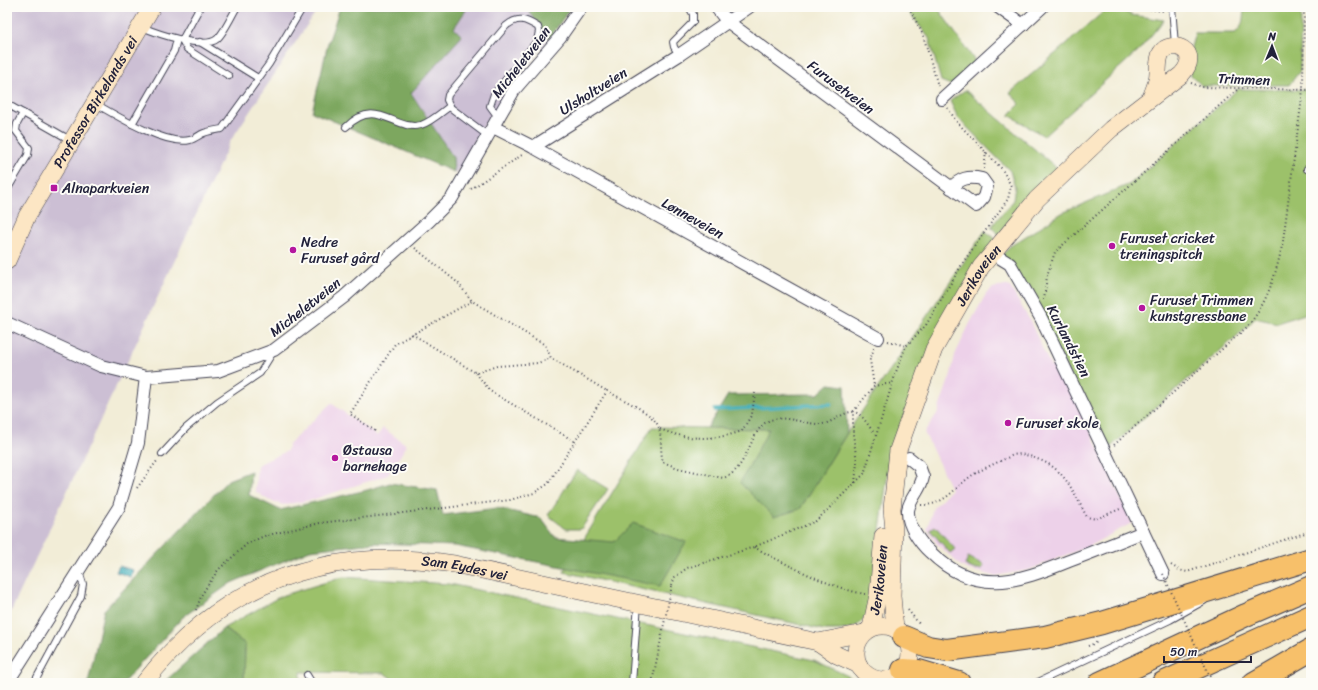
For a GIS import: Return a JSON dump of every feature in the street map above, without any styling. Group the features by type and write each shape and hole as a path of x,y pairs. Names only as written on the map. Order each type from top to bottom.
{"highway":[{"path":"907,631 928,647 947,650 1045,637 1102,623 1311,559"},
{"path":"1100,683 1246,615 1311,587"},
{"path":"1163,683 1311,616"},
{"path":"1254,683 1311,650"},
{"path":"897,676 924,672 958,683"}],"main road":[{"name":"Professor Birkelands vei","path":"7,261 27,216 96,104 152,7"},
{"name":"Jerikoveien","path":"897,676 909,655 907,631 892,596 894,531 892,509 898,450 934,349 981,267 1037,199 1111,129 1188,68 1190,60 1188,54 1184,49 1176,46"},
{"path":"1152,95 1157,80 1159,59 1162,51 1168,47 1176,46"},
{"name":"Jerikoveien","path":"866,675 856,652 857,645 868,631 878,595 884,530 892,509"},
{"name":"Sam Eydes vei","path":"144,683 185,638 220,610 249,593 284,577 332,564 381,558 431,561 491,571 818,642 866,675"},
{"name":"Jerikoveien","path":"868,631 883,626 907,631"},
{"name":"Sam Eydes vei","path":"818,642 868,631"},
{"path":"866,675 882,680 897,676"}],"street":[{"name":"Micheletveien","path":"7,324 101,366 146,377 218,371 274,350 344,298 452,198 493,126 525,76 560,37 581,7"},
{"name":"Furusetveien","path":"716,7 727,21 976,206 984,197 987,186 982,179"},
{"name":"Ulsholtveien","path":"533,147 679,54 749,7"},
{"path":"998,7 1023,25"},
{"path":"942,98 1042,7"},
{"name":"Lønneveien","path":"493,126 878,338"},
{"path":"951,188 960,179 971,176 982,179"},
{"name":"Kurlandstien","path":"992,253 1010,264 1041,318 1106,452 1164,577"},
{"path":"7,683 120,507 138,443 146,377"},
{"path":"909,458 918,466 923,477 908,510 910,522 916,534 928,551 953,570 975,579 989,582 1014,580 1031,576 1142,532"}],"lane":[{"path":"132,124 200,7"},
{"path":"141,26 156,34 180,40 211,42 217,39 237,7"},
{"path":"96,104 132,124 168,139 180,141 190,140 204,133 222,129 269,64 303,7"},
{"path":"679,54 674,47 673,42 693,22 693,14 689,7"},
{"path":"1171,10 1176,46"},
{"name":"Micheletveien","path":"450,106 448,95 506,26 518,19 526,19 538,27 539,36 537,41 494,94 490,102 493,126"},
{"path":"180,40 187,49 229,76"},
{"path":"200,42 258,78"},
{"path":"7,104 73,141"},
{"path":"346,127 357,118 374,115 391,118 406,125 423,125 450,106 493,126"},
{"path":"7,190 28,155 29,148 16,131 17,124 23,113"},
{"path":"162,454 186,428 212,406 260,373 274,350"},
{"path":"34,683 81,596 82,584 79,570"},
{"path":"1036,683 1185,613 1198,606 1224,585"},
{"path":"632,683 635,624 638,602"},
{"path":"307,675 312,683"}],"path":[{"path":"652,683 672,585 675,577 687,568 754,547 816,521 855,485 864,474 871,457 893,382 906,346 926,325 964,261 1008,199 1011,186 1002,169 956,121 942,98 923,35 909,7"},
{"path":"1130,7 1171,10"},
{"path":"1106,452 1247,327 1255,318 1268,291 1278,264 1303,90 1304,7"},
{"name":"Trimmen","path":"1181,75 1189,82 1202,87 1311,90"},
{"path":"1041,318 1047,276 1055,252 1238,89"},
{"path":"452,198 470,190 533,147"},
{"path":"982,179 986,152"},
{"path":"407,241 458,283 472,300 545,345 551,358 643,411 658,423 660,429 660,452 663,462 678,468 723,478 739,466 759,431 768,422 776,419 821,425 853,412 874,386 893,382"},
{"path":"375,431 350,414 395,344 472,300"},
{"path":"412,334 476,373 490,392 575,441"},
{"path":"874,386 870,360 878,338 906,346"},
{"path":"476,373 497,366 538,363 551,358"},
{"path":"196,611 202,594 218,570 246,544 279,532 320,523 494,503 522,498 534,493 548,484 607,391"},
{"path":"660,429 676,436 698,438 728,436 742,431 752,414 755,402 755,393"},
{"path":"853,412 853,434 857,462 855,485"},
{"path":"853,412 858,414 873,431"},
{"path":"120,507 125,505 162,454"},
{"path":"910,504 928,505 938,502 975,473 1013,455 1019,454 1048,462 1057,468 1064,475 1087,517 1091,519 1096,519 1130,505"},
{"path":"1213,683 1164,577 1167,565 1173,565 1179,570 1186,572 1311,531"},
{"path":"754,547 846,590 872,595"},
{"path":"1164,577 1174,583"},
{"path":"906,605 910,614 907,631"}],"shaded area":[{"path":"7,7 319,7 231,140 7,620"},
{"path":"468,7 526,7 549,39 503,98 485,124 457,173 454,172 453,157 411,93 462,36 454,29"},
{"name":"Furuset skole","path":"1005,285 1010,287 1029,319 1051,367 1058,360 1132,523 1089,546 1029,570 995,576 969,570 961,566 937,544 927,529 933,508 951,489 924,432 937,414 951,374 955,355 986,294 993,288"},
{"name":"Østausa barnehage","path":"331,403 377,436 383,428 407,445 388,475 311,500 283,505 268,500 255,491 257,465 287,451 288,445"}],"green space":[{"path":"340,7 468,7 454,28 462,36 411,93 453,157 454,172 312,112 328,43"},
{"path":"526,7 571,7 549,39"},
{"path":"905,7 937,7 977,64 951,85 941,81 929,38"},
{"path":"1105,7 1116,7 1131,15 1164,20 1139,50 1044,136 1009,115 1020,104 1010,93 1102,13"},
{"path":"1244,7 1301,7 1300,71 1289,85 1202,86 1191,75 1191,47 1195,33 1235,33 1242,25"},
{"path":"1238,89 1311,90 1311,312 1277,323 1255,318 1247,327 1105,452 1064,363 1000,258 1009,247 1062,213 1130,184"},
{"path":"965,90 1058,169 999,235 991,227 1013,200 1015,187 1010,171 958,118 950,101"},
{"path":"985,231 995,239 890,457 869,611 860,623 845,630 824,630 564,572 652,427 769,429 800,509 847,433"},
{"path":"829,384 845,386 847,433 800,509 774,517 740,483 769,429 707,428 728,395 818,394"},
{"path":"577,470 608,489 581,529 566,529 548,515"},
{"path":"251,471 249,495 280,510 367,490 390,483 437,490 443,515 497,508 541,518 555,537 614,542 633,523 686,542 660,586 455,546 374,543 310,550 231,583 183,617 123,683 88,683 104,610 228,480"},
{"path":"935,526 955,549 950,553 930,530"},
{"path":"968,557 984,565 982,569 973,569 965,565"},
{"path":"343,577 449,584 814,660 848,676 853,683 398,683 384,673 301,672 301,683 244,683 245,644 224,628 281,596"},
{"path":"224,628 245,644 244,683 163,683"}],"water":[{"path":"119,566 133,570 131,577 116,572"}],"waterway":[{"path":"715,410 831,404"}],"place":[{"name":"Alnaparkveien","path":"54,188"},
{"name":"Furuset cricket treningspitch","path":"1112,246"},
{"name":"Nedre Furuset gård","path":"293,250"},
{"name":"Furuset Trimmen kunstgressbane","path":"1142,308"},
{"name":"Furuset skole","path":"1008,423"},
{"name":"Østausa barnehage","path":"335,458"}]}
